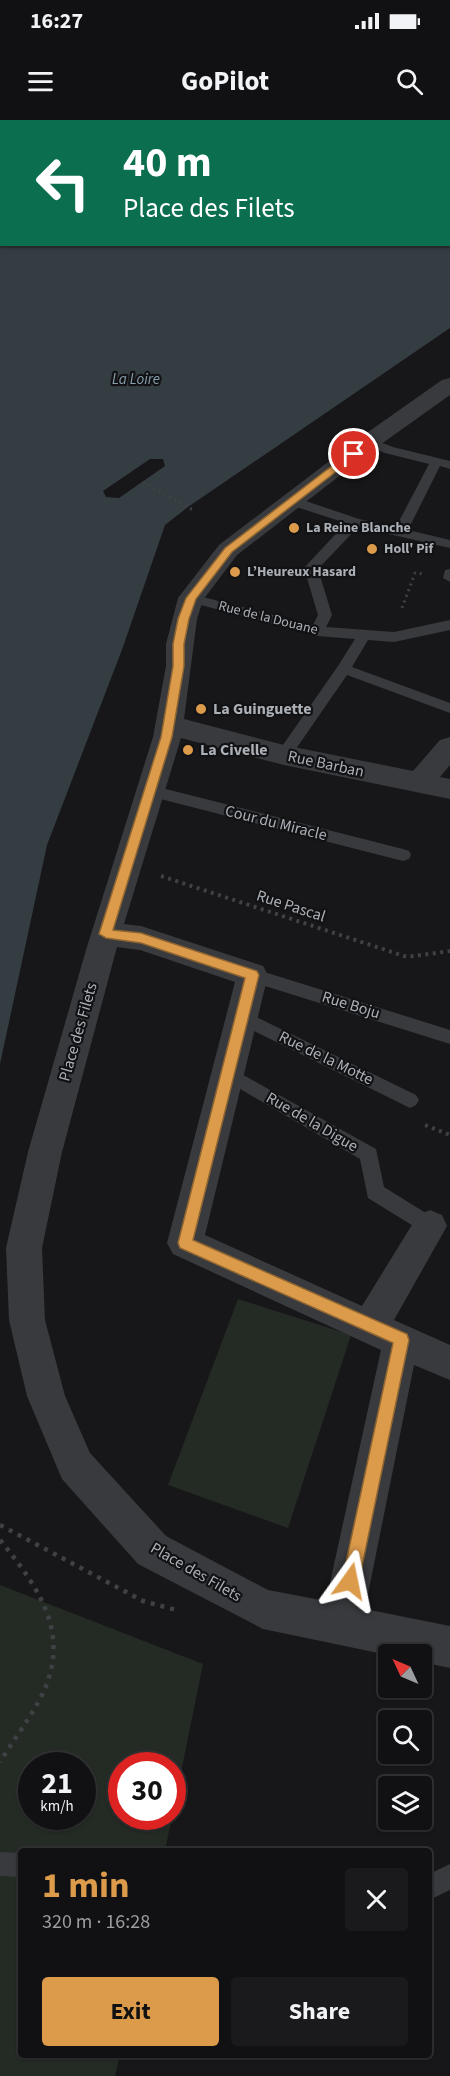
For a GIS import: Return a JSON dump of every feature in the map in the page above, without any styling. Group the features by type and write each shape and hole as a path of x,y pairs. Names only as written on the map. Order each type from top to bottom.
{"street":[{"path":"191,598 228,550 369,442 447,391"},
{"name":"Place des Filets","path":"191,598 179,644 169,725 106,934 45,1152 24,1248 27,1320 46,1396 76,1466 152,1550 263,1610 450,1647"},
{"name":"Rue Barban","path":"169,725 284,755 450,789"},
{"path":"419,783 450,747"},
{"path":"106,934 141,938 252,975 185,1243 450,1363"},
{"path":"341,1625 386,1333 430,1226"}],"lane":[{"path":"369,442 450,465"},
{"path":"400,532 436,462"},
{"path":"292,501 355,522 450,544"},
{"path":"317,631 325,615 310,568 355,522"},
{"name":"Rue de la Douane","path":"191,598 317,631 394,637 450,625"},
{"path":"284,755 344,669 364,635"},
{"path":"344,669 450,708"},
{"name":"Cour du Miracle","path":"150,791 403,855"},
{"name":"Rue Boju","path":"252,975 450,1037"},
{"name":"Rue de la Motte","path":"242,1017 410,1100"},
{"name":"Rue de la Digue","path":"229,1074 369,1155 375,1192 430,1226"},
{"path":"0,1864 18,1865"},
{"path":"432,1886 450,1876"}],"path":[{"path":"143,482 193,510"},
{"path":"417,632 402,607 415,573 449,576"},
{"name":"Rue Pascal","path":"127,865 407,957 450,951"},
{"path":"0,1540 35,1587 51,1615 55,1648 45,1688 0,1762"}],"shaded area":[{"path":"238,1299 351,1335 288,1528 168,1485"},
{"path":"0,1585 203,1664 185,1752 108,1752 108,1830 169,1830 166,1848 18,1848 18,2058 119,2058 115,2076 0,2076"}],"water":[{"name":"La Loire","path":"0,246 450,246 450,328 165,525 123,647 47,845 0,1064"}],"pier":[{"path":"150,459 163,459 165,466 119,498 106,497 103,491"}],"place":[{"name":"La Reine Blanche","path":"294,528"},
{"name":"Holl' Pif","path":"372,549"},
{"name":"L’Heureux Hasard","path":"235,572"},
{"name":"La Guinguette","path":"201,709"},
{"name":"La Civelle","path":"188,750"}],"route":[{"path":"350,1581 401,1340 185,1243 252,975 141,938 106,934 167,737 178,666 179,644 191,598 228,550 354,454"}]}
